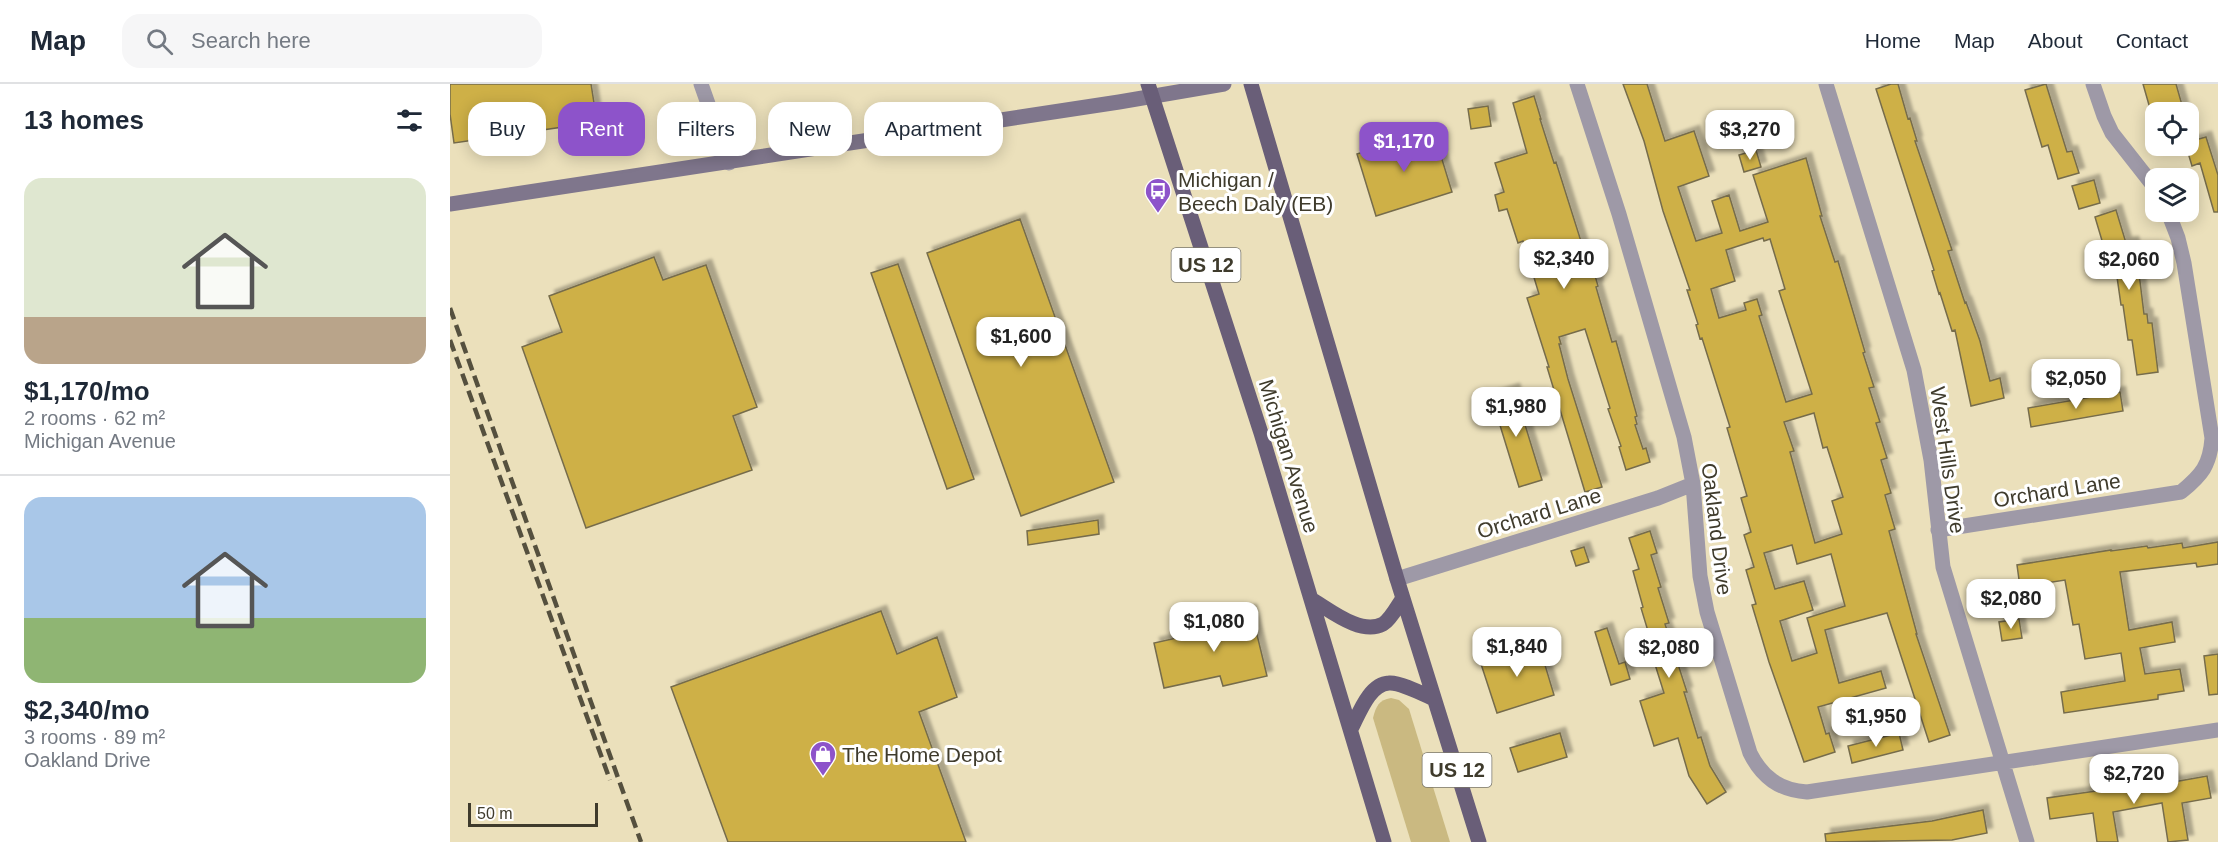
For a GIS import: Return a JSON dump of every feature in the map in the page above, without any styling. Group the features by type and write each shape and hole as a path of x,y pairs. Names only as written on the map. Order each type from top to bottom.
{"main road":[{"path":"450,204 729,163 1150,91 1224,84"},
{"name":"US 12","path":"1251,84 1397,579 1479,842"},
{"name":"Michigan Avenue","path":"1150,91 1261,433 1384,842"},
{"path":"1311,598 1357,627 1370,628 1385,623 1403,598"},
{"path":"1351,729 1368,696 1378,686 1390,682 1434,699"}],"street":[{"path":"701,84 729,163"},
{"name":"Oakland Drive","path":"1577,84 1684,437 1693,484 1700,576 1707,612 1750,753 1757,767 1767,778 1784,788 1807,792 2218,730"},
{"name":"West Hills Drive","path":"1826,84 1914,370 1931,460 1942,567 2027,842"},
{"path":"2092,84 2112,133 2145,175"},
{"name":"Orchard Lane","path":"1938,530 2181,492 2197,479 2211,454 2212,438 2184,263 2172,222"},
{"name":"Orchard Lane","path":"1397,579 1658,498 1693,484"}],"shaded area":[{"path":"1391,698 1399,700 1409,709 1450,842 1411,842 1373,718 1379,704"}],"building":[{"path":"450,84 591,84 594,102 558,102 558,128 546,129 546,102 468,102 468,141 454,143 450,114"},
{"path":"1623,84 1647,84 1665,141 1694,131 1709,176 1678,187 1696,241 1722,233 1712,201 1729,195 1740,231 1768,222 1753,175 1806,158 1822,216 1820,216 1835,262 1838,261 1874,387 1869,388 1880,422 1876,423 1887,458 1881,460 1891,493 1885,495 1895,529 1889,531 1916,634 1950,735 1929,742 1887,613 1825,630 1839,683 1881,671 1886,688 1818,707 1826,734 1829,733 1835,752 1804,762 1752,605 1756,604 1746,570 1754,567 1744,535 1751,532 1741,498 1747,496 1727,428 1730,427 1702,338 1700,339 1696,325 1698,324 1687,290 1690,290 1663,211 1644,141","holes":["1763,238 1764,241 1770,239 1785,289 1779,291 1812,394 1786,402 1759,316 1762,315 1757,299 1744,303 1746,310 1719,318 1711,289 1735,281 1726,250","1814,413 1823,448 1827,447 1843,497 1832,501 1842,534 1815,543 1790,452 1794,451 1784,422","1792,545 1797,564 1831,554 1845,606 1807,618 1817,653 1792,661 1780,621 1813,610 1804,581 1775,589 1764,553"]},
{"path":"1898,84 1908,119 1910,118 1917,141 1915,141 1952,250 1948,251 1980,341 1990,381 2000,378 2004,398 1971,406 1955,330 1952,331 1939,294 1932,271 1934,270 1876,89"},
{"path":"2046,84 2067,152 2072,151 2079,173 2058,179 2048,145 2042,147 2025,90"},
{"path":"2143,84 2176,84 2181,102 2148,102"},
{"path":"1534,96 1591,273 1594,272 1612,342 1616,341 1637,416 1635,425 1650,462 1626,470 1619,447 1621,446 1608,409 1610,408 1585,329 1559,337 1568,379 1602,487 1585,492 1527,298 1539,294 1523,241 1518,243 1507,209 1499,211 1495,195 1504,192 1495,163 1527,153 1513,103"},
{"path":"1488,106 1491,126 1471,129 1468,109"},
{"path":"1433,130 1452,192 1376,216 1357,154"},
{"path":"2206,137 2218,175 2218,212 2214,212 2200,163 2192,166 2189,156 2199,156 2199,139"},
{"path":"1756,150 1761,167 1744,172 1739,155"},
{"path":"2094,180 2100,203 2079,209 2072,186"},
{"path":"2116,210 2126,243 2133,242 2135,251 2139,250 2142,264 2138,265 2144,314 2147,314 2148,323 2152,323 2158,372 2137,375 2132,340 2128,340 2123,305 2121,305 2116,270 2111,271 2095,217"},
{"path":"1020,219 1114,482 1021,516 927,253"},
{"path":"654,257 663,280 706,265 757,407 733,416 752,470 586,528 522,347 562,332 549,296"},
{"path":"898,264 974,479 947,489 871,273"},
{"path":"1514,389 1542,480 1519,487 1491,396"},
{"path":"2120,392 2123,411 2031,427 2028,408"},
{"path":"1098,520 1099,534 1028,545 1027,531"},
{"path":"1650,531 1657,553 1651,555 1669,623 1665,624 1687,692 1684,692 1698,738 1701,737 1710,766 1726,792 1707,804 1689,776 1678,738 1654,746 1640,701 1664,693 1648,642 1651,641 1633,571 1639,569 1629,538"},
{"path":"2218,542 2218,564 2197,567 2196,563 2120,572 2129,630 2172,622 2175,642 2140,648 2145,674 2180,669 2184,691 2158,695 2158,699 2064,713 2061,692 2125,681 2121,653 2085,659 2079,624 2073,625 2065,580 2020,587 2017,565 2111,550 2182,543 2183,548"},
{"path":"1584,547 1589,562 1576,566 1571,551"},
{"path":"1251,610 1267,676 1223,686 1220,676 1164,688 1154,643 1208,631 1205,620"},
{"name":"The Home Depot","path":"881,611 897,654 937,637 957,697 919,712 966,842 728,842 671,687"},
{"path":"2019,619 2022,638 2002,641 1999,622"},
{"path":"1607,628 1619,664 1625,662 1630,679 1611,685 1595,632"},
{"path":"1539,645 1554,695 1497,713 1481,664 1499,658 1497,653 1519,646 1520,651"},
{"path":"2218,654 2218,694 2209,695 2204,656"},
{"path":"1560,733 1567,757 1518,772 1510,748"},
{"path":"1899,733 1903,750 1852,763 1848,746"},
{"path":"2207,776 2211,798 2182,803 2188,840 2168,842 2162,803 2113,812 2118,842 2097,842 2093,813 2050,819 2047,798 2103,790 2104,792 2173,778 2173,782"},
{"path":"1983,810 1987,833 1952,840 1826,842 1825,834 1932,821"}],"railway":[{"path":"450,308 641,842"},
{"path":"450,340 610,780"}],"place":[{"name":"Michigan / Beech Daly (EB)","path":"1158,214"},
{"name":"The Home Depot","path":"823,777"}]}
